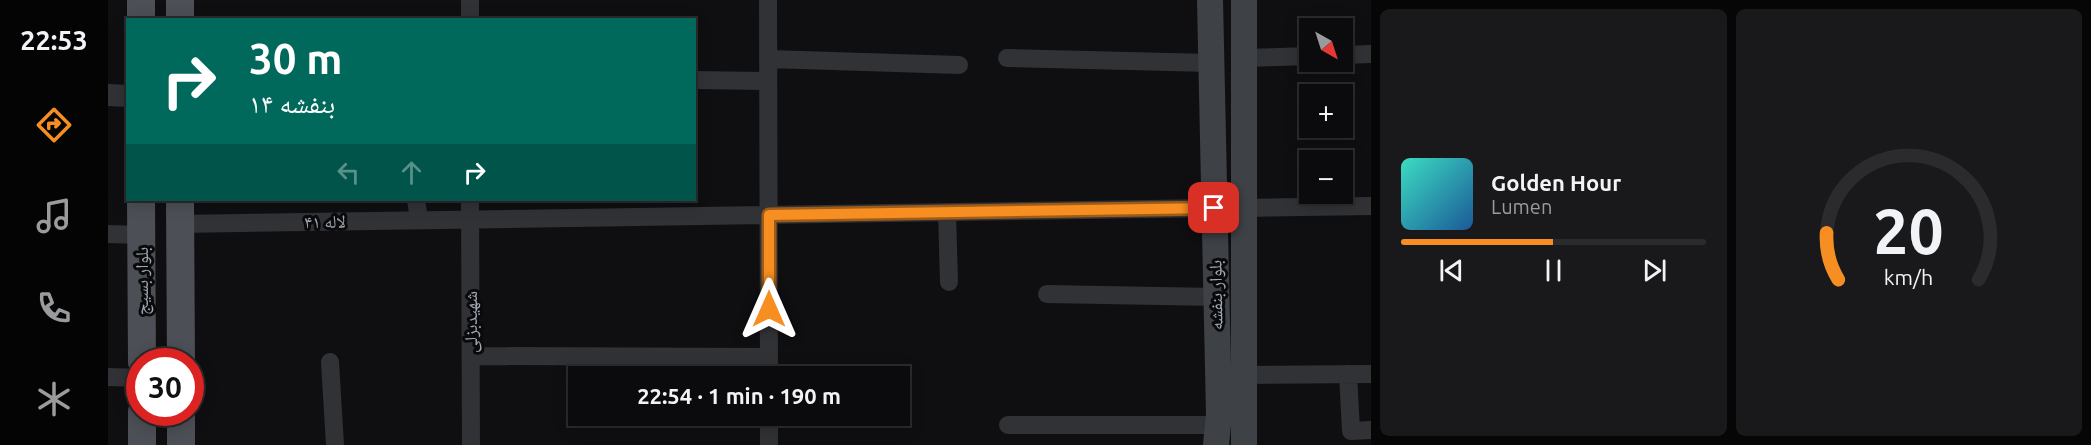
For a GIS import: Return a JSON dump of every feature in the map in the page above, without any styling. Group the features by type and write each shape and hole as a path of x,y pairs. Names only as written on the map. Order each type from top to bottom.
{"main road":[{"path":"141,0 141,18"},
{"path":"180,0 180,18"},
{"name":"بلوار بنفشه","path":"1210,0 1217,435"},
{"name":"بلوار بنفشه","path":"1244,0 1244,445"},
{"name":"بلوار بسیج","path":"141,201 142,348"},
{"path":"180,212 180,348"},
{"path":"142,426 142,445"},
{"path":"181,426 181,445"}],"street":[{"path":"470,0 470,18"},
{"path":"768,0 769,366"},
{"path":"1353,55 1371,54"},
{"path":"1244,58 1299,56"},
{"path":"1007,58 1211,63"},
{"path":"769,59 959,65"},
{"path":"696,80 768,81"},
{"path":"108,95 126,96"},
{"path":"416,201 419,220"},
{"name":"شهیدبزلی","path":"470,201 471,445"},
{"path":"1244,208 1371,206"},
{"name":"لاله ۴۱","path":"180,212 470,220 1214,208"},
{"path":"947,212 949,282"},
{"path":"108,234 141,235"},
{"path":"1047,294 1216,297"},
{"path":"471,356 769,357"},
{"path":"330,362 335,445"},
{"path":"1348,374 1351,431 1371,430"},
{"path":"1244,375 1371,374"},
{"path":"108,377 126,378"},
{"path":"1008,425 1217,435"},
{"path":"769,426 769,445"}],"route":[{"path":"769,309 769,215 1214,208"}]}
